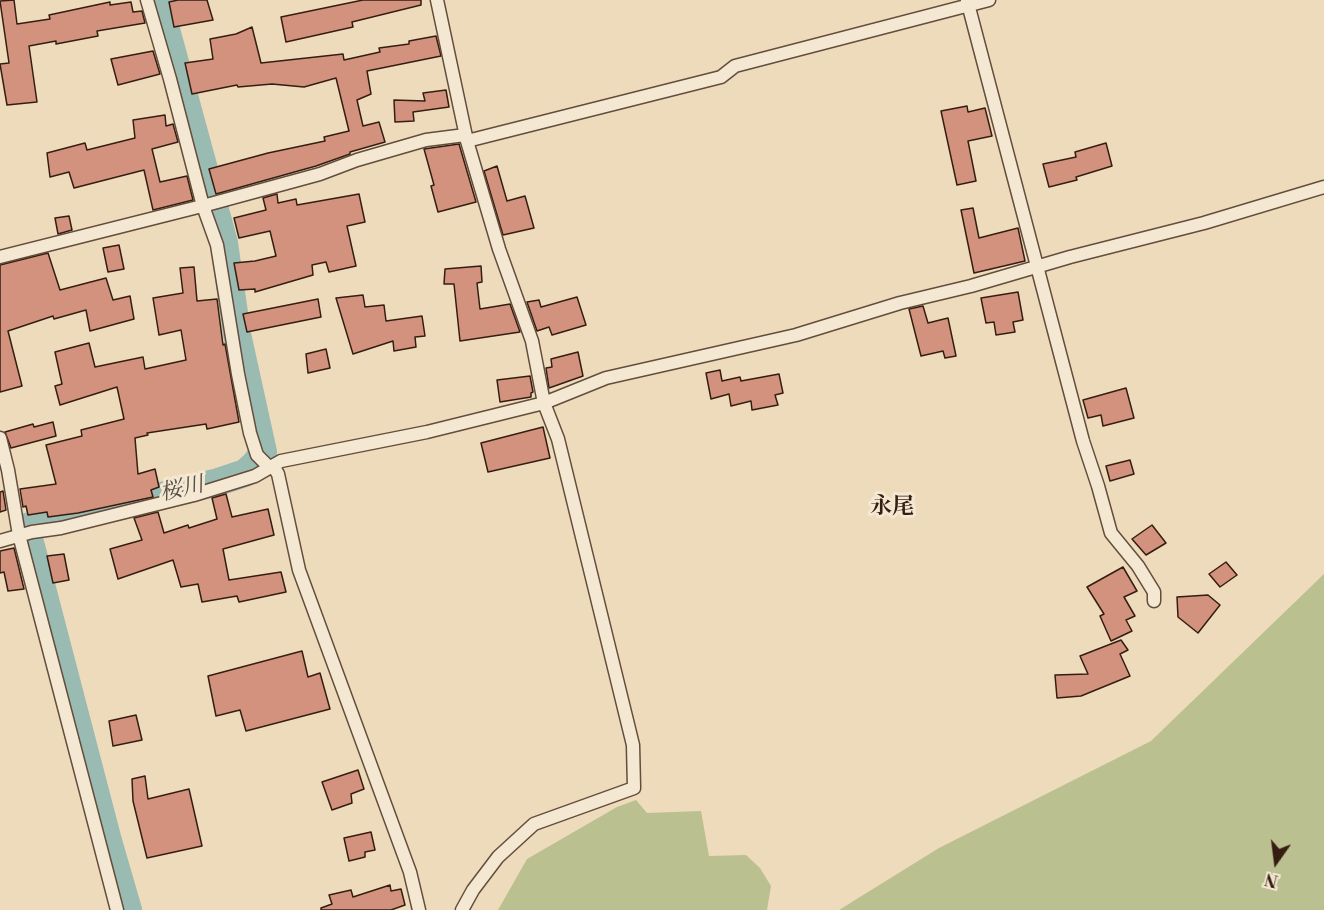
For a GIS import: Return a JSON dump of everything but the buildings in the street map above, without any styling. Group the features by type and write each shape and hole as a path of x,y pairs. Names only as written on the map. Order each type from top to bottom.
{"street":[{"path":"147,0 210,204 250,433 266,463 278,474 299,570 410,872 419,910"},
{"path":"437,0 466,138 499,249 532,340 544,403 558,439 633,745 633,788 534,824 498,857 472,890 462,910"},
{"path":"0,257 320,174 357,160 426,140 466,138 721,77 735,66 967,3 989,0"},
{"path":"967,3 1083,441 1111,533 1138,566 1154,592 1154,601"},
{"path":"0,541 194,495 255,476 266,463 427,432 544,403 606,378 796,335 900,303 1204,223 1324,187"},
{"path":"0,438 117,910"}],"green space":[{"path":"1324,574 1324,910 839,910 939,848 1151,741"},
{"path":"636,800 647,813 701,811 709,856 746,855 760,868 771,886 767,910 498,910 527,859 617,807"}],"waterway":[{"name":"桜川","path":"128,910 26,527 218,482 245,473 256,463 263,452 237,334 224,243 158,0"}],"district":[{"name":"永尾","path":"892,508"}]}
